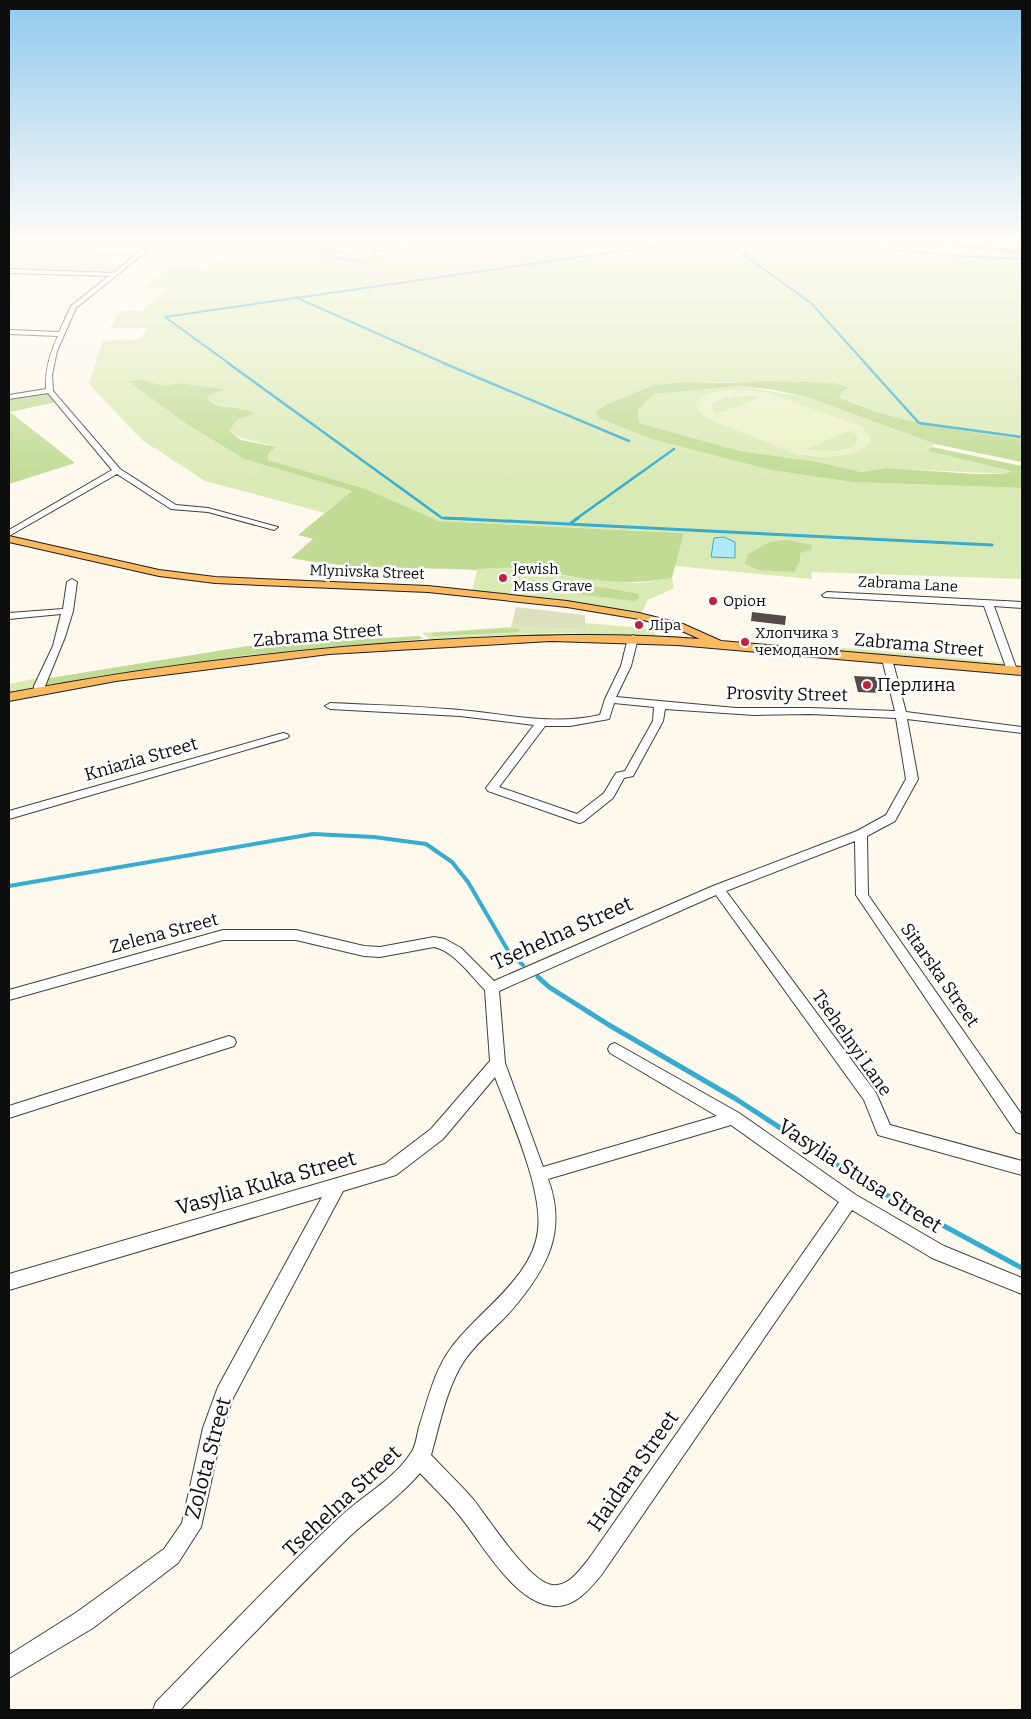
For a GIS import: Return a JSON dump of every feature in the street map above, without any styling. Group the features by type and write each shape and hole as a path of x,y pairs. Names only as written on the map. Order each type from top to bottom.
{"main road":[{"name":"Mlynivska Street","path":"9,539 159,573 215,580 428,589 567,604 639,616 679,626 708,637 722,645"},
{"name":"Zabrama Street","path":"9,697 116,677 328,650 551,637 633,638 1017,671"}],"street":[{"path":"67,322 54,351 49,375 50,391 117,471 174,507 208,510 274,527"},
{"path":"9,332 63,334"},
{"path":"9,397 50,391"},
{"path":"9,533 117,471"},
{"path":"38,691 41,678 54,655 68,611 72,582"},
{"name":"Zabrama Lane","path":"826,594 1022,605"},
{"path":"988,604 1017,671"},
{"path":"9,616 68,611"},
{"path":"330,706 461,713 542,722 593,720 605,717 610,699 626,666 633,638"},
{"name":"Tsehelna Street","path":"164,1710 329,1543 402,1479 420,1458 442,1384 457,1355 478,1330 509,1300 530,1271 544,1247 548,1228 545,1194 498,1063 492,988 718,889 861,834 891,818 912,779 901,714 887,659"},
{"name":"Prosvity Street","path":"610,699 660,705 757,712 818,711 901,714 960,720 1022,730"},
{"path":"542,722 492,788 579,819 609,795 620,775 629,774 658,721 660,705"},
{"name":"Kniazia Street","path":"9,814 283,736"},
{"name":"Sitarska Street","path":"861,834 862,895 1022,1127"},
{"name":"Tsehelnyi Lane","path":"718,889 871,1097 884,1130 1022,1168"},
{"name":"Zelena Street","path":"9,995 223,935 296,935 364,951 380,952 434,942 445,944 456,952 492,988"},
{"path":"9,1112 229,1042"},
{"name":"Vasylia Stusa Street","path":"615,1049 733,1118 850,1200 938,1252 1022,1286"},
{"name":"Vasylia Kuka Street","path":"9,1282 390,1170 420,1149 437,1134 498,1063"},
{"path":"539,1175 733,1118"},
{"name":"Zolota Street","path":"9,1667 85,1620 171,1556 191,1527 213,1428 225,1394 337,1186"},
{"name":"Haidara Street","path":"420,1458 465,1507 524,1580 545,1594 566,1595 577,1588 595,1567 850,1200"}],"green space":[{"path":"113,322 1022,322 1022,439 906,420 861,406 838,396 849,388 835,383 686,382 654,385 607,404 600,419 655,440 771,470 852,482 1022,488 1022,579 811,572 812,579 675,566 684,533 439,521 366,489 268,460 268,454 275,448 235,435 229,431 237,420 254,414 249,410 216,404 207,396 224,389 178,383 164,386 143,380 129,381 185,423 244,459 352,491 325,513 205,481 142,440 89,384 103,341 140,339 147,328 110,328"},
{"path":"143,380 164,386 178,383 225,389 207,396 215,404 243,409 255,414 237,420 229,431 241,440 276,447 268,454 268,460 366,489 439,521 684,533 672,578 637,582 612,582 524,569 492,568 476,570 336,565 291,558 313,539 298,535 352,491 244,459 185,423 128,381"},
{"path":"767,381 835,383 850,388 843,391 839,397 884,414 929,425 1022,439 1022,462 935,444 810,398 775,390 740,386 654,394 638,410 639,423 740,451 818,462 861,472 886,468 975,474 1005,474 1012,471 928,451 932,447 1022,466 1022,488 852,482 771,470 655,440 600,419 596,412 607,404 654,385 686,382 727,383"},
{"path":"740,386 810,398 935,444 929,451 1013,471 1005,474 886,468 861,472 818,462 740,451 639,423 638,410 654,394","holes":["739,390 768,393 869,435 836,455 796,454 705,417 697,402 701,398 722,391"]},
{"path":"748,390 768,393 861,426 869,435 871,442 860,451 846,455 829,457 796,454 705,417 697,409 697,402 714,392","holes":["742,395 761,397 716,415 711,409 711,404 725,397","851,430 857,435 858,441 848,449 834,452 806,449"]},
{"path":"48,393 56,402 10,412 75,463 9,484 9,398"},
{"path":"749,395 762,397 715,415 711,409 711,404 725,397"},
{"path":"851,430 857,435 858,441 847,449 833,452 805,449"},
{"path":"788,540 812,545 811,550 800,553 800,561 794,572 759,570 745,564 748,554 770,542"},
{"path":"496,566 602,581 639,583 672,578 674,588 648,600 641,614 472,591 477,570"},
{"path":"529,580 607,588 638,594 639,599 634,601 518,587 517,581"},
{"path":"516,607 585,615 585,629 511,627"},
{"path":"585,623 655,629 655,636 551,633 430,639 422,633 511,627 585,629"},
{"path":"520,629 518,632 433,636 432,633"},
{"path":"419,636 423,639 248,655 43,686 44,679 248,646"},
{"path":"813,645 1007,663 1009,666 813,649"},
{"path":"38,678 35,688 9,694 9,684"}],"water":[{"path":"724,537 735,542 735,558 711,557 714,538"}],"building":[{"path":"752,612 786,616 785,625 751,621"},
{"name":"Перлина","path":"854,676 876,677 881,693 858,692"}],"waterway":[{"path":"172,322 230,364"},
{"path":"352,322 446,364"},
{"path":"828,322 866,364"},
{"path":"228,363 442,518 453,518"},
{"path":"443,363 629,441"},
{"path":"865,363 919,423 1022,437"},
{"path":"576,519 674,449"},
{"path":"445,518 453,518"},
{"path":"453,518 470,519"},
{"path":"453,518 992,545"},
{"path":"571,523 578,518"},
{"path":"9,886 313,834 374,837 426,844 452,862 468,882 510,954 523,965"},
{"path":"538,977 549,987 609,1025 736,1099 868,1185 1022,1268"}],"place":[{"name":"Jewish Mass Grave","path":"503,578"},
{"name":"Оріон","path":"713,601"},
{"name":"Ліра","path":"639,625"},
{"name":"Хлопчика з чемоданом","path":"745,642"},
{"name":"Перлина","path":"867,685"}]}
